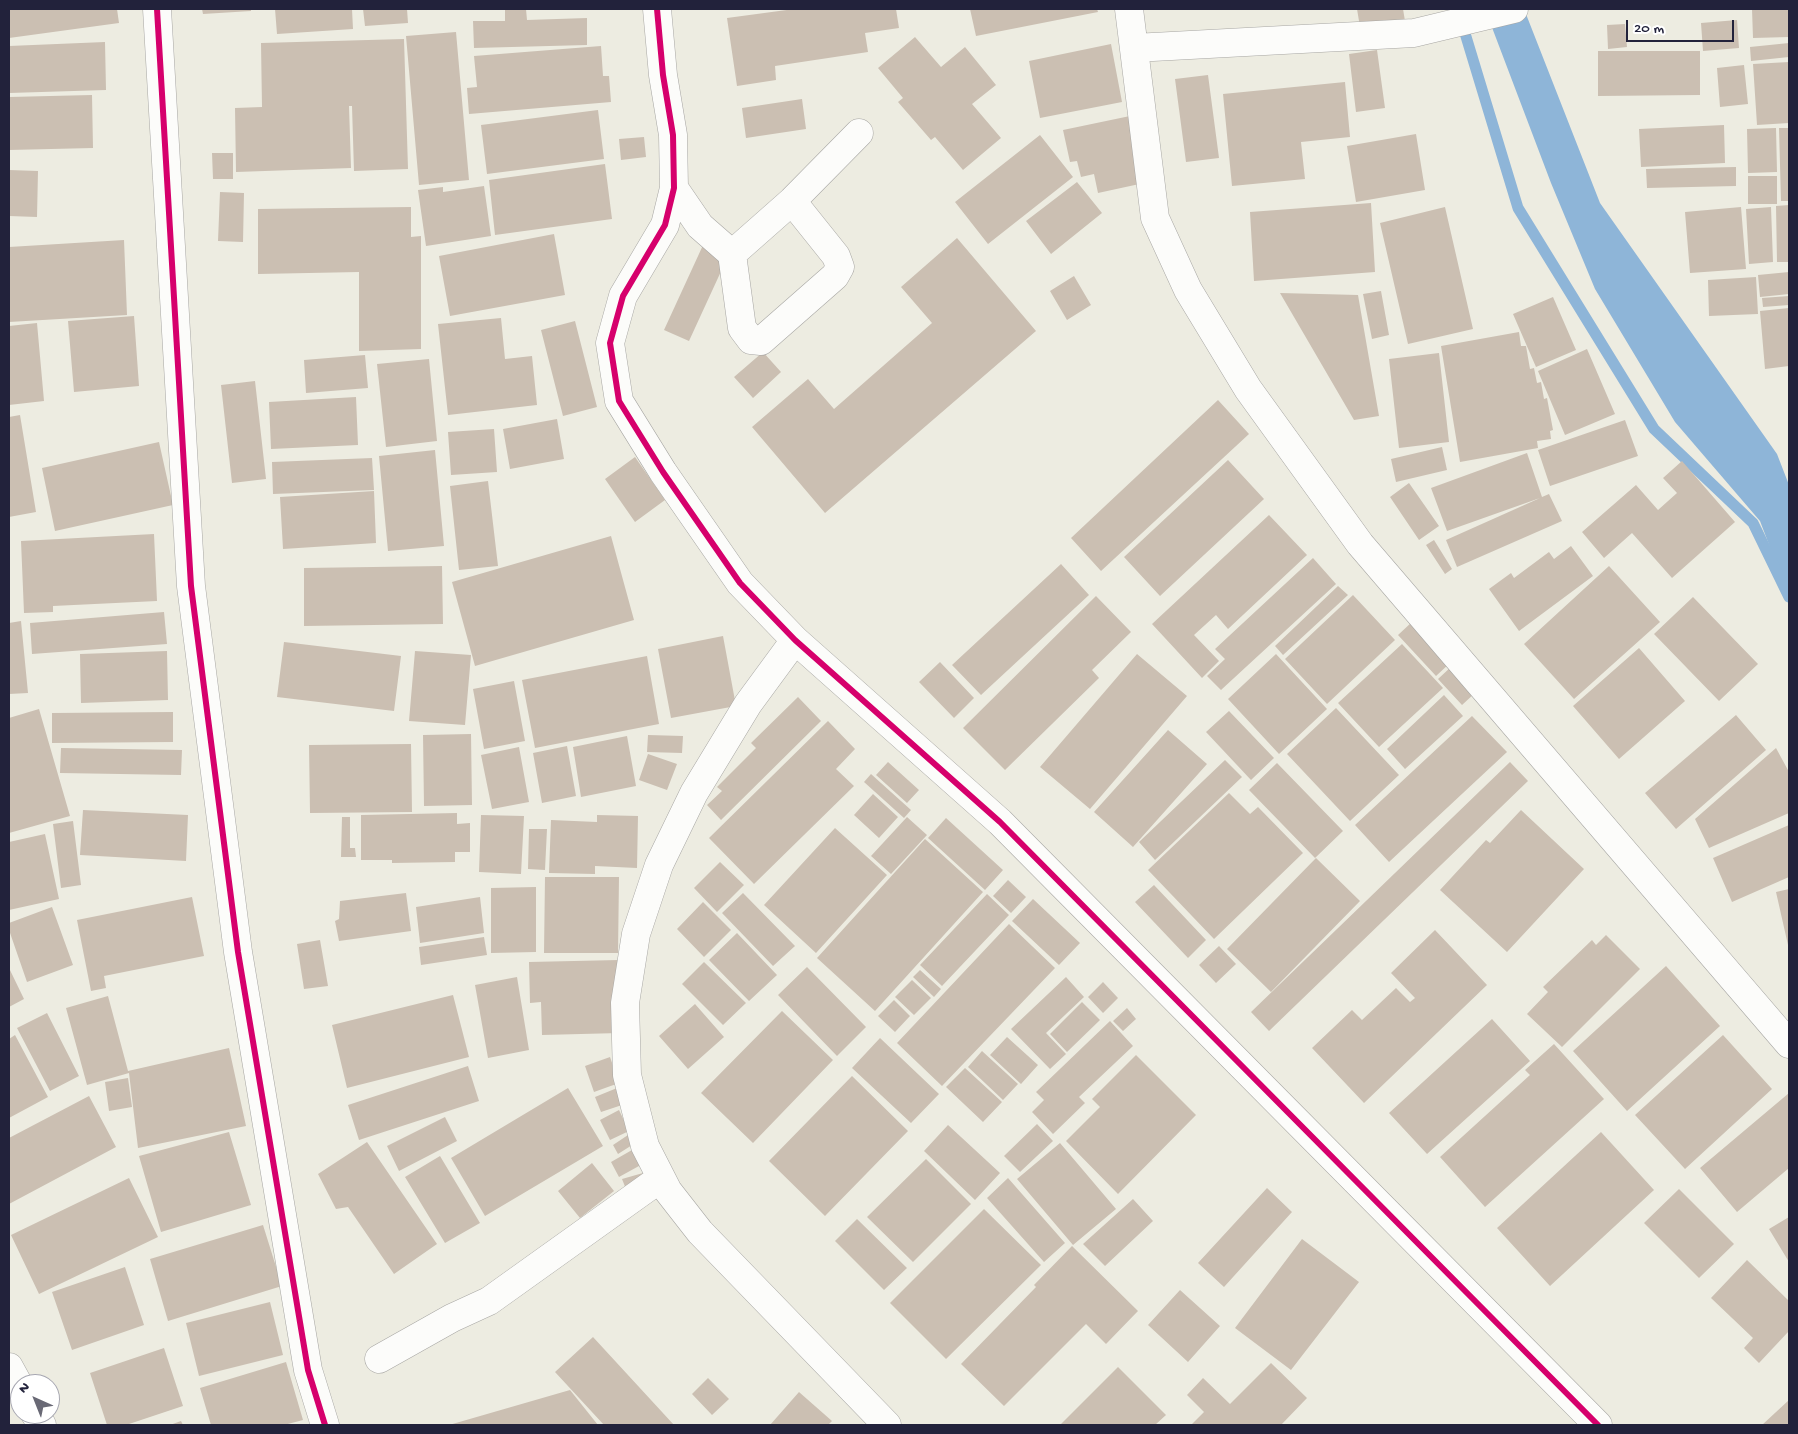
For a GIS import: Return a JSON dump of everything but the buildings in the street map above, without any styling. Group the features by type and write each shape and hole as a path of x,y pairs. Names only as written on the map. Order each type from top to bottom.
{"street":[{"path":"158,9 191,586 238,952 308,1370 325,1425"},
{"path":"657,9 663,75 673,135 674,188 665,225 623,296 610,344 619,402 663,472 740,583 795,640 1000,822 1598,1425"},
{"path":"1128,9 1155,218 1188,290 1248,389 1360,544 1789,1044"},
{"path":"1134,48 1414,33 1514,9"},
{"path":"732,254 792,200 860,133"},
{"path":"674,188 700,226 732,254 742,328 751,340 761,341 835,276 840,267 836,256 792,200"},
{"path":"795,640 748,704 694,793 659,865 636,934 626,1003 627,1075 644,1146 668,1191 700,1232 887,1425"},
{"path":"378,1359 452,1318 489,1301 661,1178"}],"water":[{"path":"1485,9 1524,9 1600,203 1777,454 1789,485 1789,597 1760,521 1675,422 1595,289 1551,183"}],"waterway":[{"path":"1461,20 1518,208 1654,429 1753,523 1789,597"}],"cycle path":[{"path":"157,9 191,586 238,952 308,1370 325,1425"},
{"path":"657,9 663,75 673,135 674,188 665,225 623,296 610,343 619,401 663,472 740,583 795,640 1000,822 1598,1425"}]}
